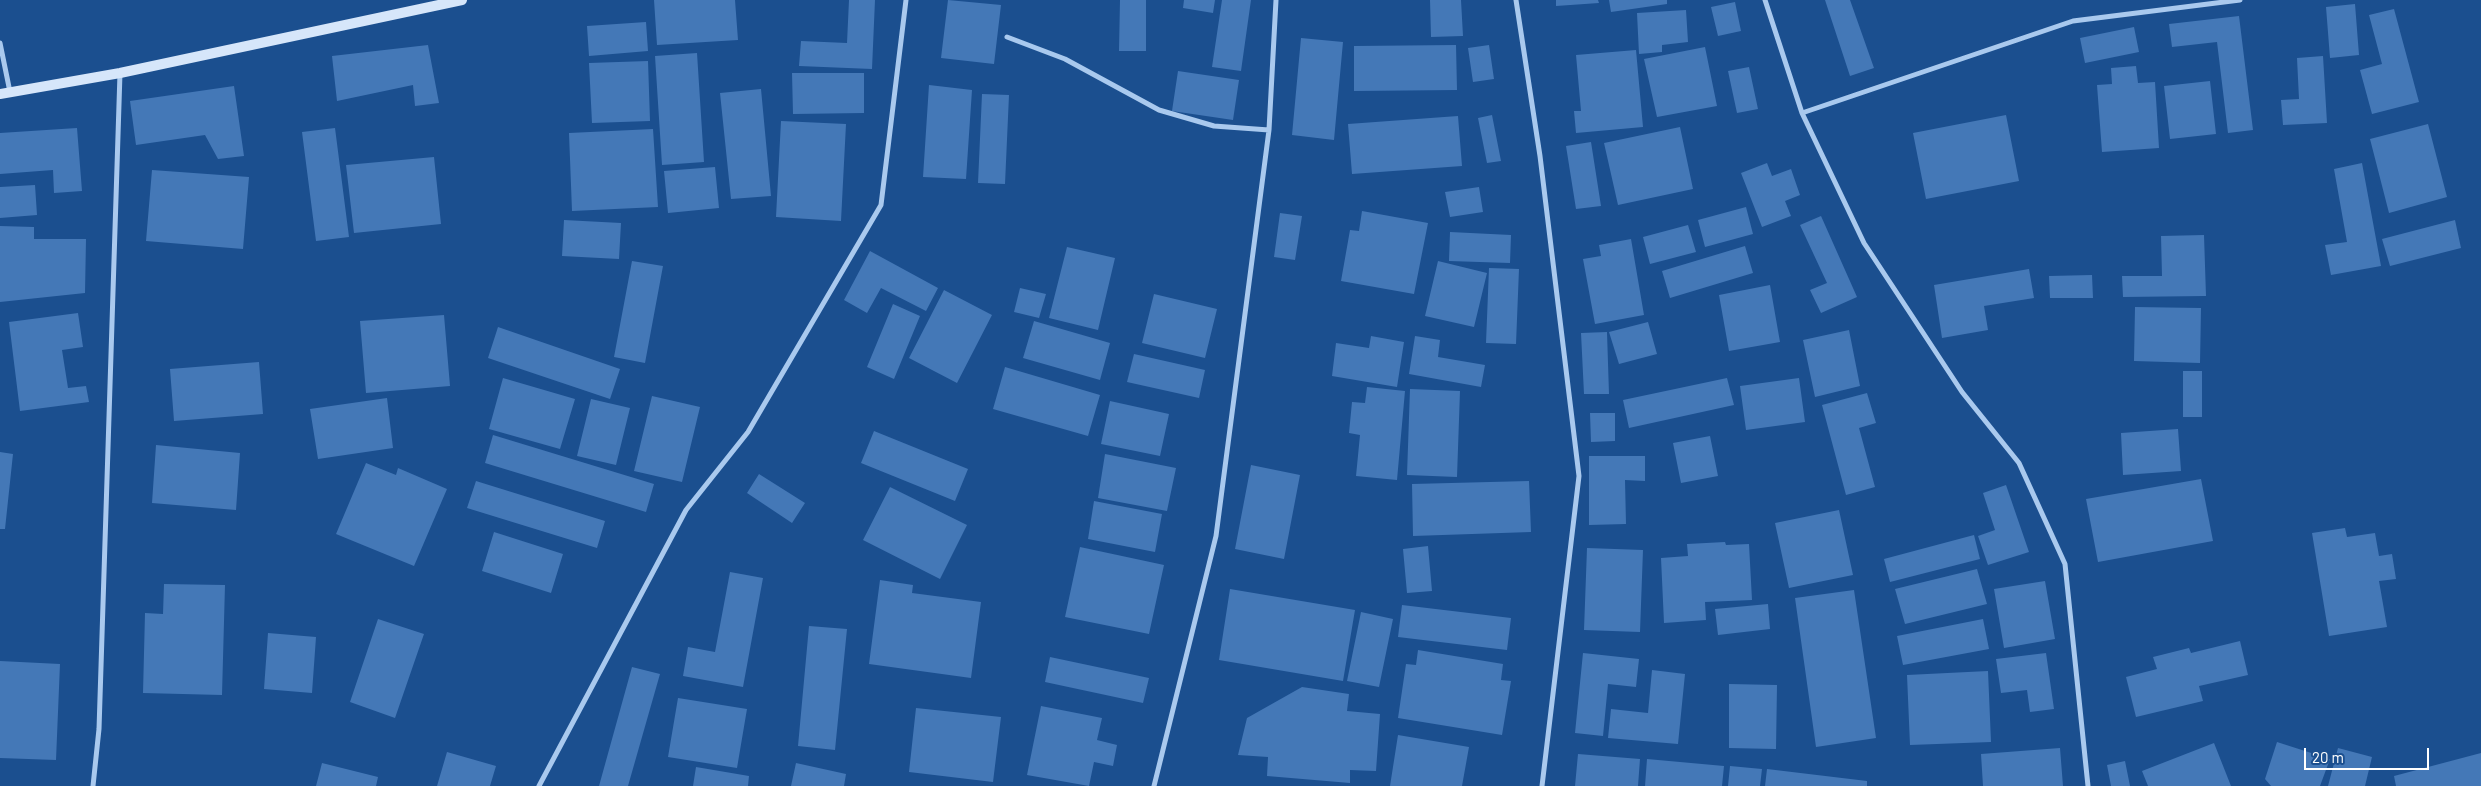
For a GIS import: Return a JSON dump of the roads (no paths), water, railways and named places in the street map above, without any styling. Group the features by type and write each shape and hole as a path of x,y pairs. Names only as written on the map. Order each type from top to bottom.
{"street":[{"path":"0,43 5,93 120,73 438,3 462,0"},
{"path":"539,786 686,510 748,432 881,205 906,0"},
{"path":"1154,786 1216,536 1269,130 1276,0"},
{"path":"1516,0 1540,156 1579,476 1542,786"},
{"path":"1765,0 1802,113 1864,243 1962,392 2018,463 2066,564 2088,786"},
{"path":"1802,113 2073,20 2240,0"},
{"path":"1007,37 1065,59 1159,110 1214,126 1269,130"},
{"path":"93,786 99,729 120,73"}]}
